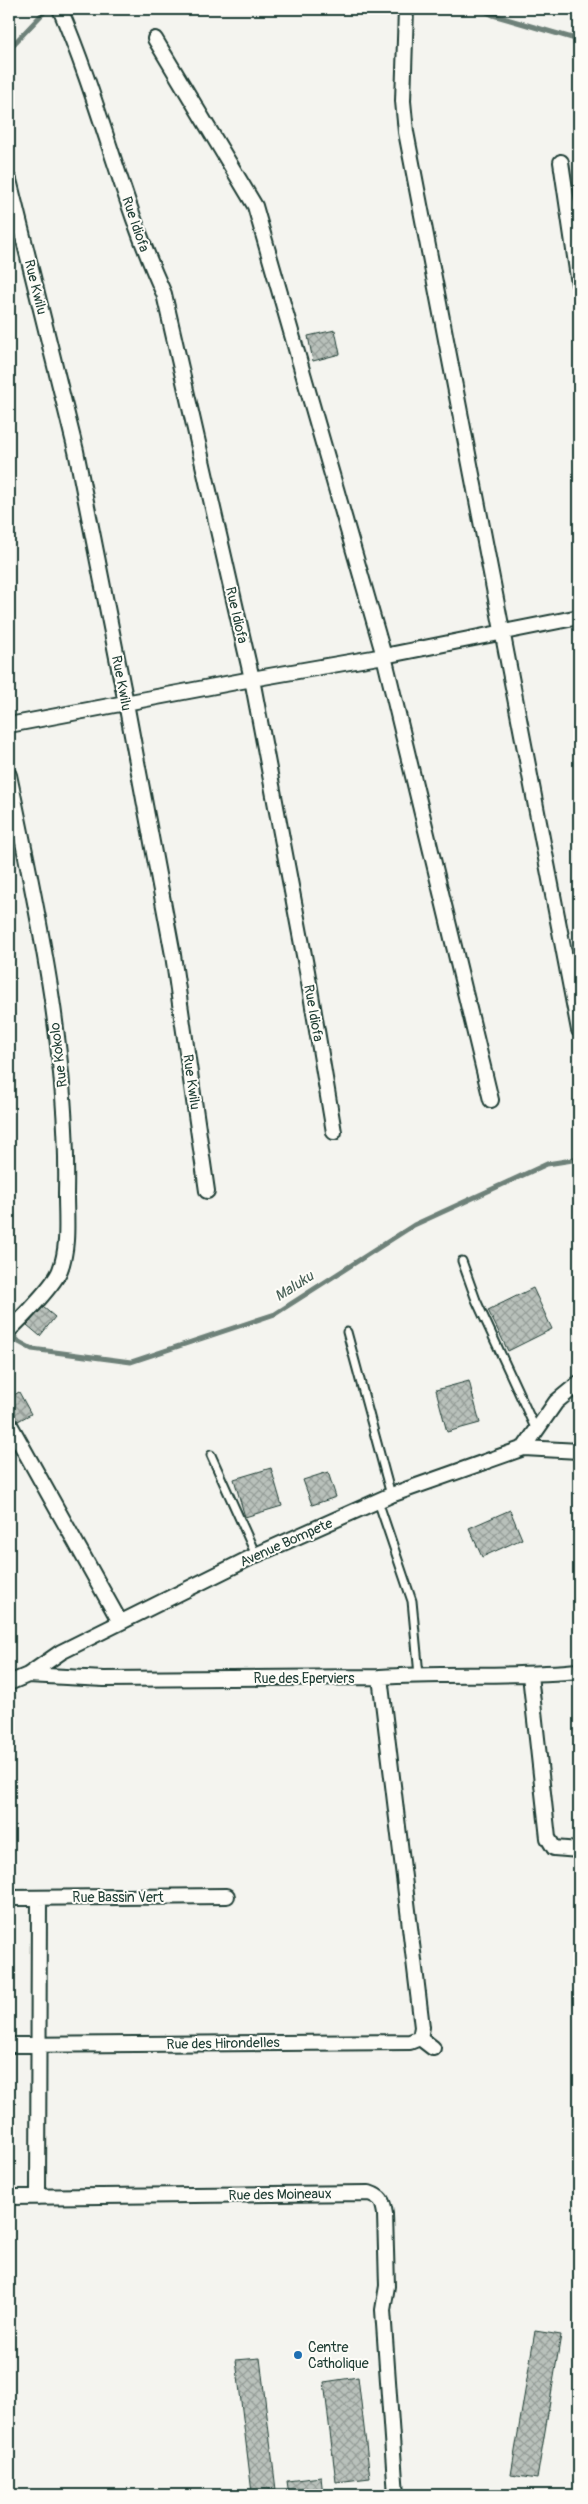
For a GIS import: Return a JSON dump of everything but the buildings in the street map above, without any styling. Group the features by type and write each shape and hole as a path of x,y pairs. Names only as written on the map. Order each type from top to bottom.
{"street":[{"path":"406,9 403,101 406,132 579,1030"},
{"name":"Rue Idiofa","path":"60,10 98,110 149,263 164,294 252,678 307,971 334,1132"},
{"path":"155,39 255,206 384,656 492,1100"},
{"path":"561,162 579,284"},
{"name":"Rue Kwilu","path":"9,180 76,452 126,703 175,963 206,1191"},
{"path":"9,725 252,678 384,656 579,617"},
{"name":"Rue Kokolo","path":"9,775 44,943 66,1141 63,1260 60,1272 12,1327"},
{"path":"524,1448 556,1402 579,1383"},
{"path":"9,1423 14,1445 120,1622"},
{"name":"Avenue Bompete","path":"9,1683 28,1675 50,1658 256,1555 385,1498 524,1448 579,1451"},
{"name":"Rue des Eperviers","path":"28,1675 104,1679 380,1677 418,1675 530,1676 579,1671"},
{"path":"530,1676 548,1838 550,1845 559,1849 579,1850"},
{"path":"380,1677 422,2027 420,2038 433,2048"},
{"name":"Rue Bassin Vert","path":"9,1898 227,1896"},
{"path":"38,2197 39,1898"},
{"name":"Rue des Hirondelles","path":"9,2046 410,2042 420,2038"},
{"name":"Rue des Moineaux","path":"9,2197 369,2193 378,2196 384,2202 385,2214 387,2286 383,2310 396,2495"}],"lane":[{"path":"462,1261 476,1300 536,1431"},
{"path":"347,1332 385,1498 412,1601 418,1675"},
{"path":"211,1455 256,1555"}],"waterway":[{"path":"9,49 47,9"},
{"path":"481,9 493,15 579,40"},
{"name":"Maluku","path":"10,1332 19,1342 32,1349 131,1362 275,1314 414,1225 547,1164 579,1159"}],"place":[{"name":"Centre Catholique","path":"298,2355"}]}
